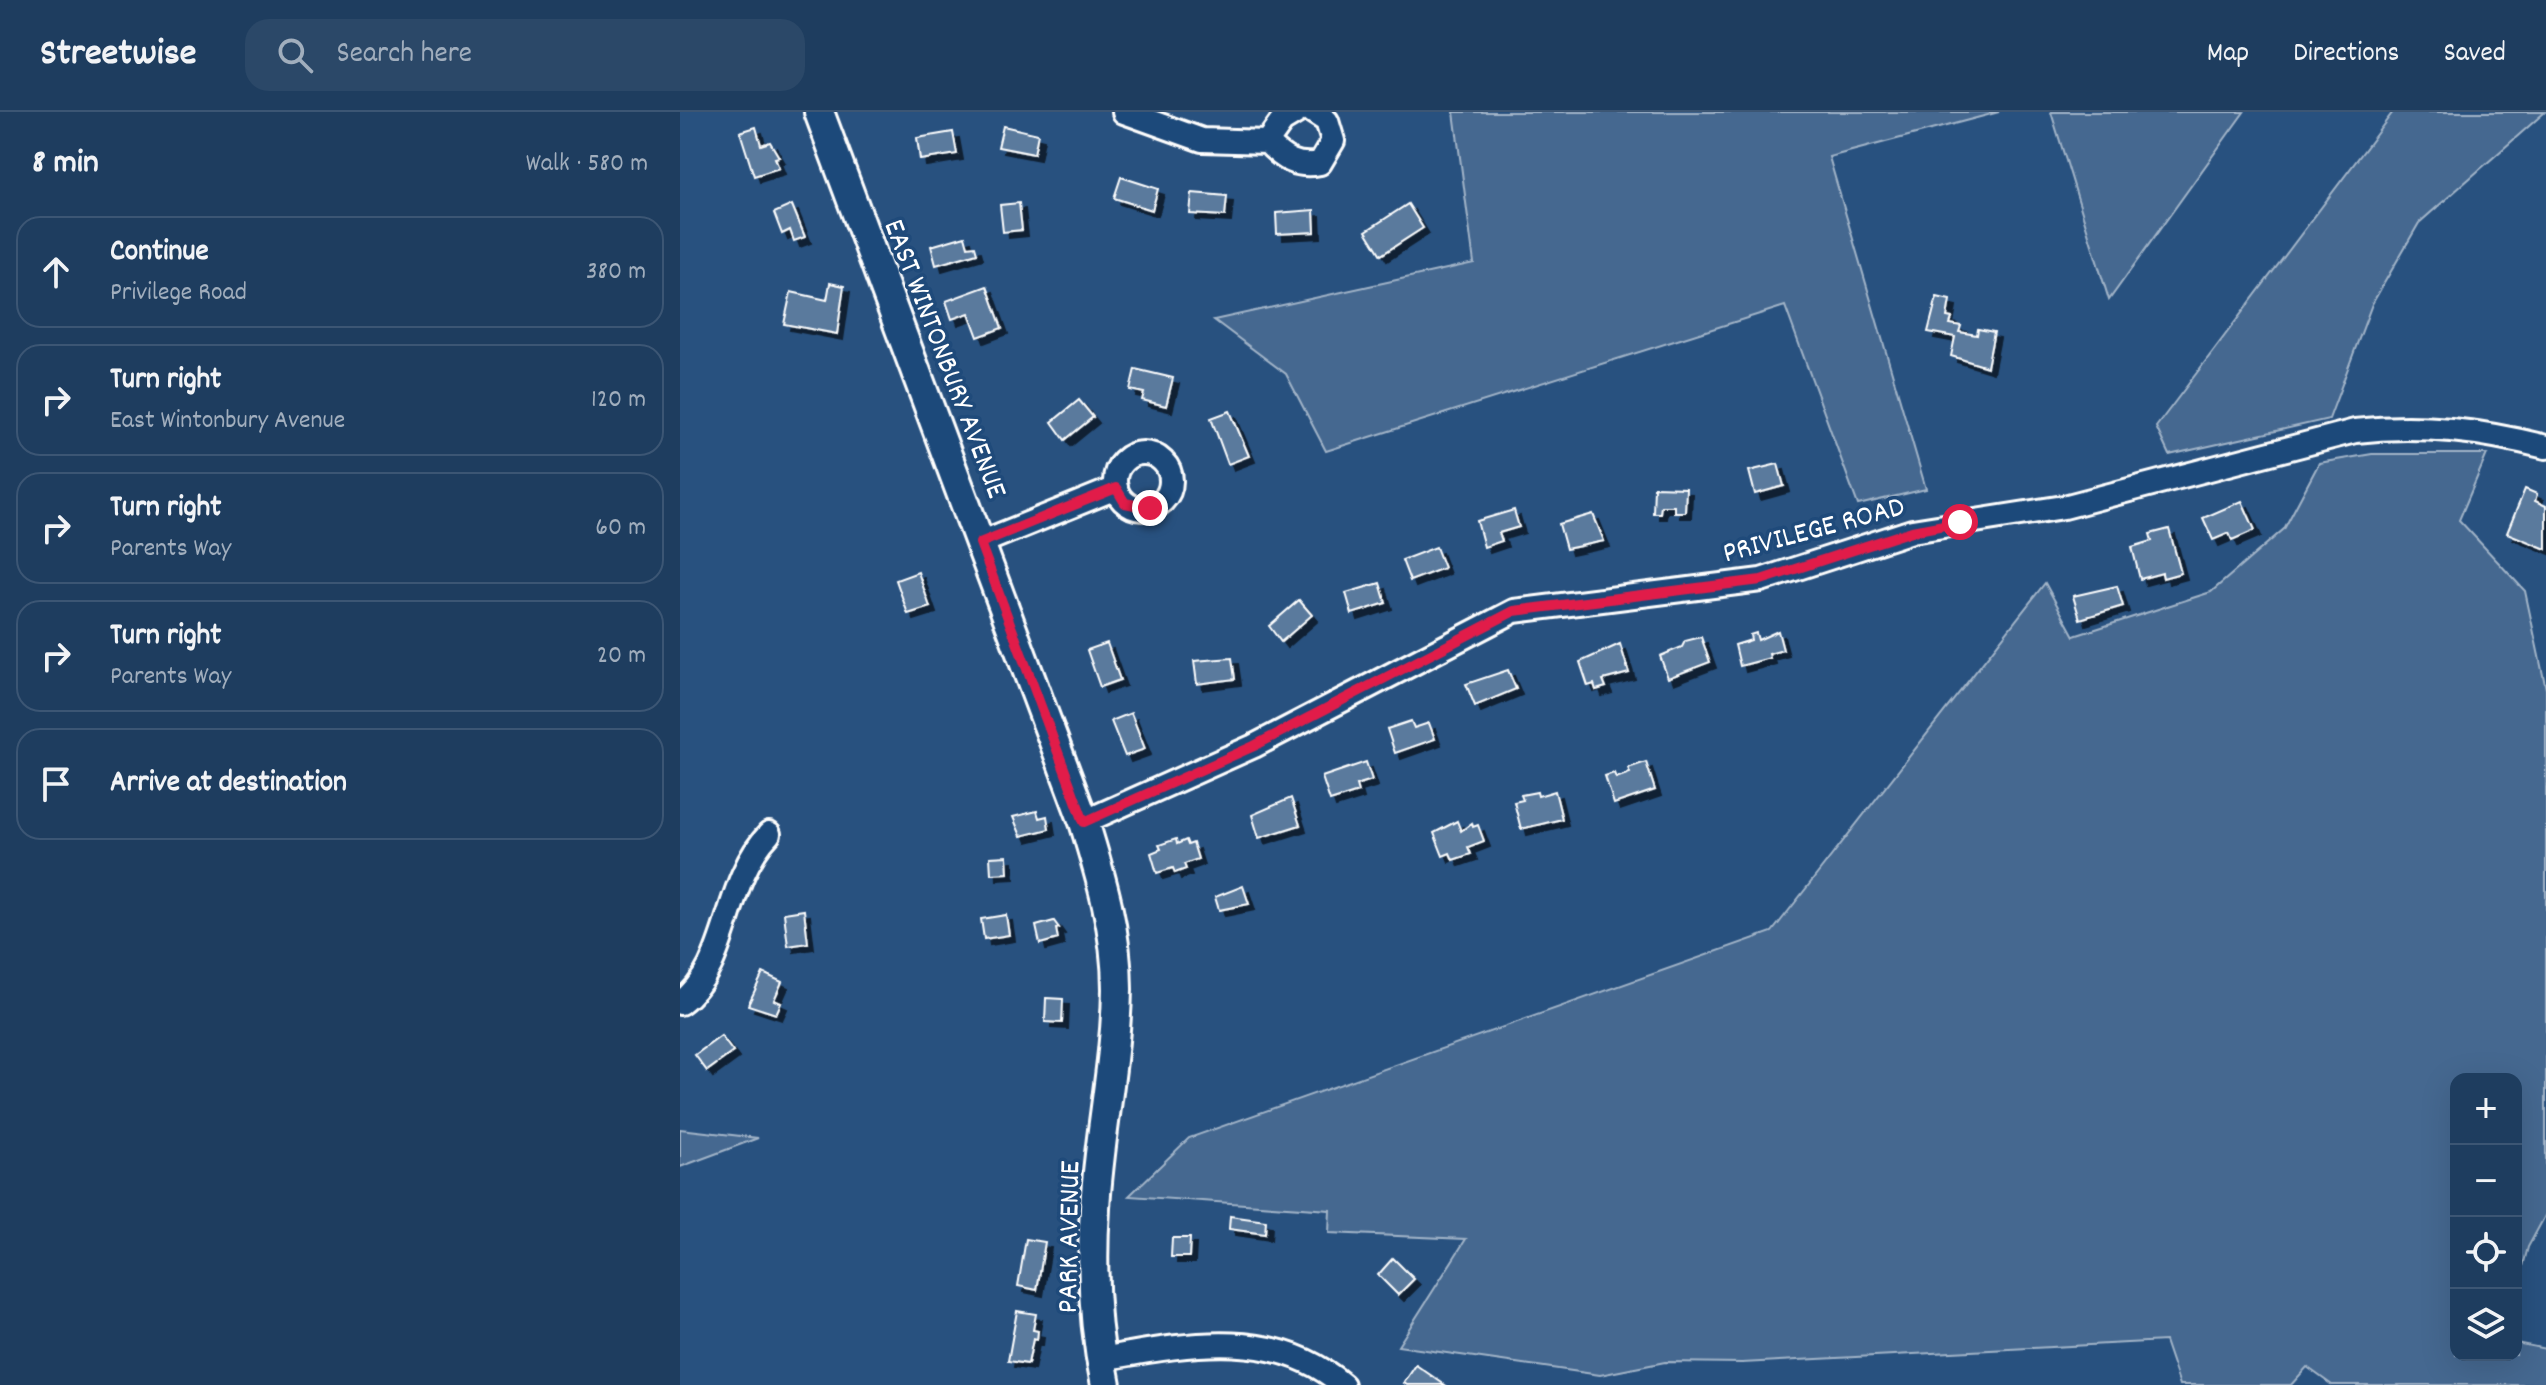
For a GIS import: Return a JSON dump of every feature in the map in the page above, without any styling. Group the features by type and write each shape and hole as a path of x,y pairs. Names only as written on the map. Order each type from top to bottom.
{"main road":[{"name":"EAST WINTONBURY AVENUE","path":"819,112 1084,822 1108,900 1115,973 1110,1091"},
{"name":"PARK AVENUE","path":"1104,1372 1094,1279 1095,1208 1110,1091"}],"street":[{"path":"1124,112 1202,140 1267,142 1294,163 1306,166 1320,163 1329,153 1331,131 1327,121 1313,112"},
{"path":"1267,142 1282,121 1297,112"},
{"name":"PRIVILEGE ROAD","path":"1084,822 1254,746 1514,611 1761,580 1912,531 2064,507 2355,431 2392,427 2456,429 2546,447"},
{"path":"980,543 1116,488"},
{"path":"680,1003 704,976 717,950 751,853 769,834"},
{"path":"1104,1372 1198,1343 1244,1343 1290,1356 1331,1375 1343,1385"}],"shaded area":[{"path":"1454,112 1999,112 1829,157 1926,489 1858,505 1785,306 1326,451 1286,374 1214,320 1474,263"},
{"path":"2051,112 2244,112 2109,300"},
{"path":"2393,112 2545,112 2419,223 2372,304 2329,419 2169,455 2156,427"},
{"path":"2372,454 2487,454 2459,520 2525,591 2546,689 2546,1214 2528,1247 2522,1270 2522,1073 2450,1073 2450,1361 2522,1361 2522,1344 2546,1349 2546,1385 2332,1385 2307,1367 2291,1385 2180,1385 2165,1341 1742,1363 1665,1362 1600,1375 1398,1346 1466,1239 1329,1233 1330,1210 1129,1196 1189,1138 1772,932 2045,583 2074,636 2211,592 2284,529 2319,463"},
{"path":"680,1129 758,1138 680,1167"}],"building":[{"path":"1003,126 1038,134 1034,154 998,147"},
{"path":"756,127 761,145 770,142 779,157 775,158 779,168 754,176 740,132"},
{"path":"953,132 957,154 920,160 917,138"},
{"path":"1121,177 1158,189 1152,210 1114,198"},
{"path":"1192,193 1227,196 1225,216 1190,214"},
{"path":"1019,203 1022,230 1003,232 1000,205"},
{"path":"1408,204 1423,228 1381,255 1366,231"},
{"path":"792,205 805,237 794,241 790,230 782,234 774,213"},
{"path":"1314,210 1315,232 1277,234 1276,213"},
{"path":"965,236 968,247 975,246 977,253 936,265 931,246"},
{"path":"830,283 844,286 837,334 784,324 791,292 827,300"},
{"path":"987,286 1002,328 978,337 969,313 952,319 946,301"},
{"path":"1937,297 1950,300 1947,317 1952,318 1950,324 1961,326 1959,332 1977,335 1978,329 1994,332 1987,367 1951,356 1955,337 1928,332"},
{"path":"1135,369 1173,378 1166,406 1142,400 1144,393 1130,390"},
{"path":"1079,400 1093,417 1065,440 1052,422"},
{"path":"1230,411 1249,456 1228,464 1211,418"},
{"path":"1778,464 1784,486 1755,494 1749,471"},
{"path":"1654,487 1686,488 1685,512 1674,512 1674,506 1661,506 1660,513 1653,513"},
{"path":"2525,489 2537,494 2535,501 2546,506 2546,549 2507,533"},
{"path":"2242,501 2255,530 2232,540 2229,533 2213,540 2203,518"},
{"path":"1514,510 1519,527 1499,533 1502,541 1484,547 1477,521"},
{"path":"1593,514 1604,541 1566,549 1559,524"},
{"path":"2169,529 2181,573 2163,578 2162,573 2140,579 2132,547 2152,541 2150,534"},
{"path":"1436,547 1444,568 1410,581 1402,560"},
{"path":"918,572 930,607 908,614 896,580"},
{"path":"1380,583 1386,603 1352,614 1346,593"},
{"path":"2117,586 2123,606 2080,619 2073,596"},
{"path":"1299,600 1312,615 1281,642 1269,626"},
{"path":"1778,631 1783,650 1769,654 1770,658 1740,666 1735,645 1751,640 1750,635 1756,633 1758,640"},
{"path":"1701,637 1710,662 1668,678 1660,656 1682,647 1685,641"},
{"path":"1107,643 1120,680 1100,687 1087,650"},
{"path":"1620,644 1629,673 1603,680 1606,687 1596,690 1594,684 1588,686 1580,662"},
{"path":"1232,658 1235,679 1197,684 1194,661"},
{"path":"1508,670 1516,689 1475,706 1466,684"},
{"path":"1131,713 1145,749 1125,756 1111,721"},
{"path":"1411,721 1414,728 1429,723 1435,739 1395,753 1387,729"},
{"path":"1366,762 1372,780 1356,785 1358,792 1330,801 1322,777"},
{"path":"1646,762 1655,790 1614,804 1605,776 1614,773 1616,778 1630,773 1628,768"},
{"path":"1555,791 1562,819 1521,829 1514,802 1523,800 1521,795 1537,792 1538,796"},
{"path":"1291,798 1300,825 1259,838 1252,815"},
{"path":"1037,811 1039,818 1047,816 1049,829 1021,836 1013,817"},
{"path":"1457,821 1461,831 1472,823 1473,827 1478,825 1484,841 1468,847 1471,854 1453,860 1450,853 1443,856 1434,833"},
{"path":"1176,839 1177,844 1186,840 1188,845 1193,843 1198,859 1184,864 1186,869 1175,873 1173,868 1157,873 1151,853 1161,849 1159,845"},
{"path":"1007,856 1008,873 991,874 990,857"},
{"path":"1243,886 1249,904 1219,910 1215,897"},
{"path":"804,910 808,943 788,946 784,913"},
{"path":"1006,915 1009,935 984,939 981,919"},
{"path":"1054,921 1059,928 1056,929 1058,939 1040,944 1036,926"},
{"path":"763,973 782,982 774,1000 781,1003 776,1014 748,1005"},
{"path":"1046,998 1063,999 1062,1023 1045,1022"},
{"path":"721,1036 733,1052 707,1071 695,1055"},
{"path":"1230,1216 1266,1221 1265,1234 1229,1229"},
{"path":"1172,1238 1190,1238 1189,1257 1171,1257"},
{"path":"1026,1239 1045,1242 1037,1290 1018,1286"},
{"path":"1393,1258 1414,1279 1398,1295 1378,1275"},
{"path":"1017,1311 1036,1314 1033,1330 1038,1331 1037,1340 1033,1339 1028,1364 1008,1361"},
{"path":"1416,1365 1445,1385 1404,1383"}],"route":[{"path":"1150,508 1142,509 1125,503 1116,488 980,543 1084,822 1254,746 1514,611 1761,580 1912,531 1960,522"}]}
